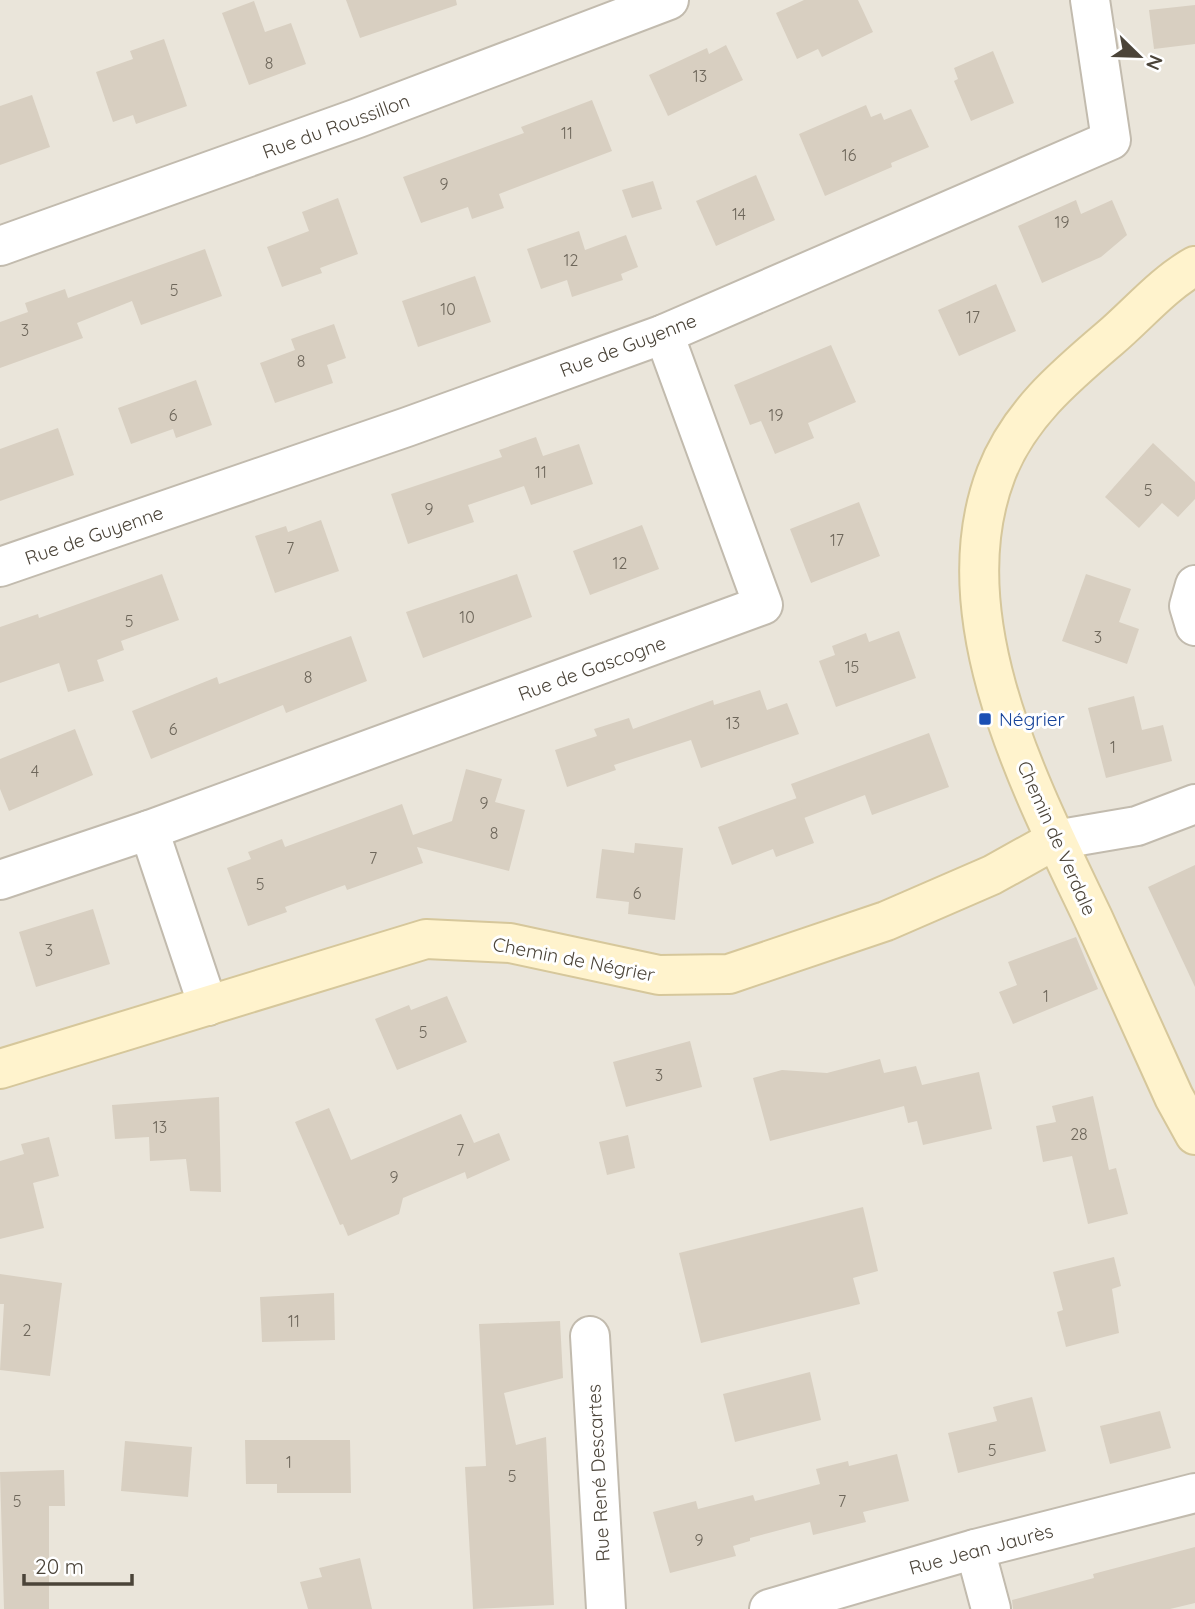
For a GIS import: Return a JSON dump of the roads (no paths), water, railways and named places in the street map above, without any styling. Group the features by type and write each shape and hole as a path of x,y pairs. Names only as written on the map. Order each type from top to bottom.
{"street":[{"name":"Rue du Roussillon","path":"0,246 358,118 669,0"},
{"name":"Rue de Guyenne","path":"0,567 407,427 664,334 1111,140 1090,0"},
{"name":"Chemin de Verdale","path":"1193,265 1051,388 1018,431 996,475 984,523 979,568 983,621 993,668 1024,769 1195,1135"},
{"name":"Rue de Gascogne","path":"0,880 149,830 763,606 664,334"},
{"path":"1195,585 1189,606 1195,626"},
{"path":"1055,840 1138,826 1195,804"},
{"path":"149,830 208,1006"},
{"name":"Chemin de Négrier","path":"0,1069 426,939 510,943 659,975 729,974 886,921 992,874 1055,840"},
{"name":"Rue René Descartes","path":"590,1336 607,1609"},
{"name":"Rue Jean Jaurès","path":"769,1609 975,1549 1195,1493"},
{"path":"975,1549 991,1609"}],"place":[{"name":"Négrier","path":"985,719"}]}
